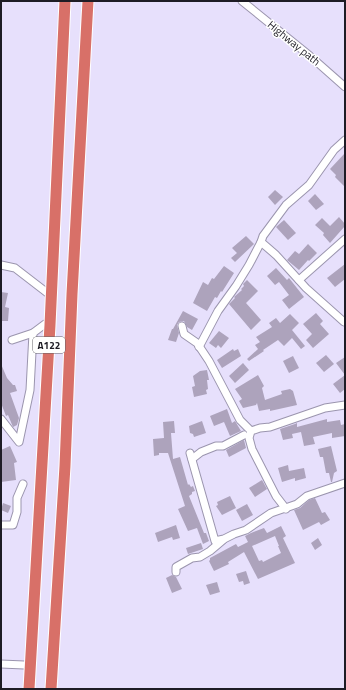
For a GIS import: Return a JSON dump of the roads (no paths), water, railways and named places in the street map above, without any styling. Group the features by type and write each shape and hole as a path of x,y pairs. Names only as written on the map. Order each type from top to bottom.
{"highway":[{"name":"A122","path":"29,689 50,325 50,295 65,1"},
{"name":"A122","path":"51,689 65,466 72,294 88,1"}],"street":[{"name":"Highway path","path":"242,1 310,56 345,87"},
{"path":"199,347 218,311 249,265 263,236 286,206 309,185 334,150 344,143"},
{"path":"298,280 345,239"},
{"path":"261,242 276,255 298,280 345,323"},
{"path":"1,265 16,268 50,295"},
{"path":"12,340 33,333 45,324 50,325"},
{"path":"182,326 184,334 196,343 213,367 240,420 251,431"},
{"path":"1,419 19,442 30,390 33,333"},
{"path":"251,431 270,427 325,408 345,405"},
{"path":"251,431 249,438 252,448 276,496 286,509"},
{"path":"244,435 223,446 216,446 191,456 215,541 246,530 271,513 297,504 307,496 345,483"},
{"path":"1,524 13,525 17,512 17,498 22,484"},
{"path":"176,572 176,567 192,558 200,557 224,539"},
{"path":"1,664 24,665"}]}
